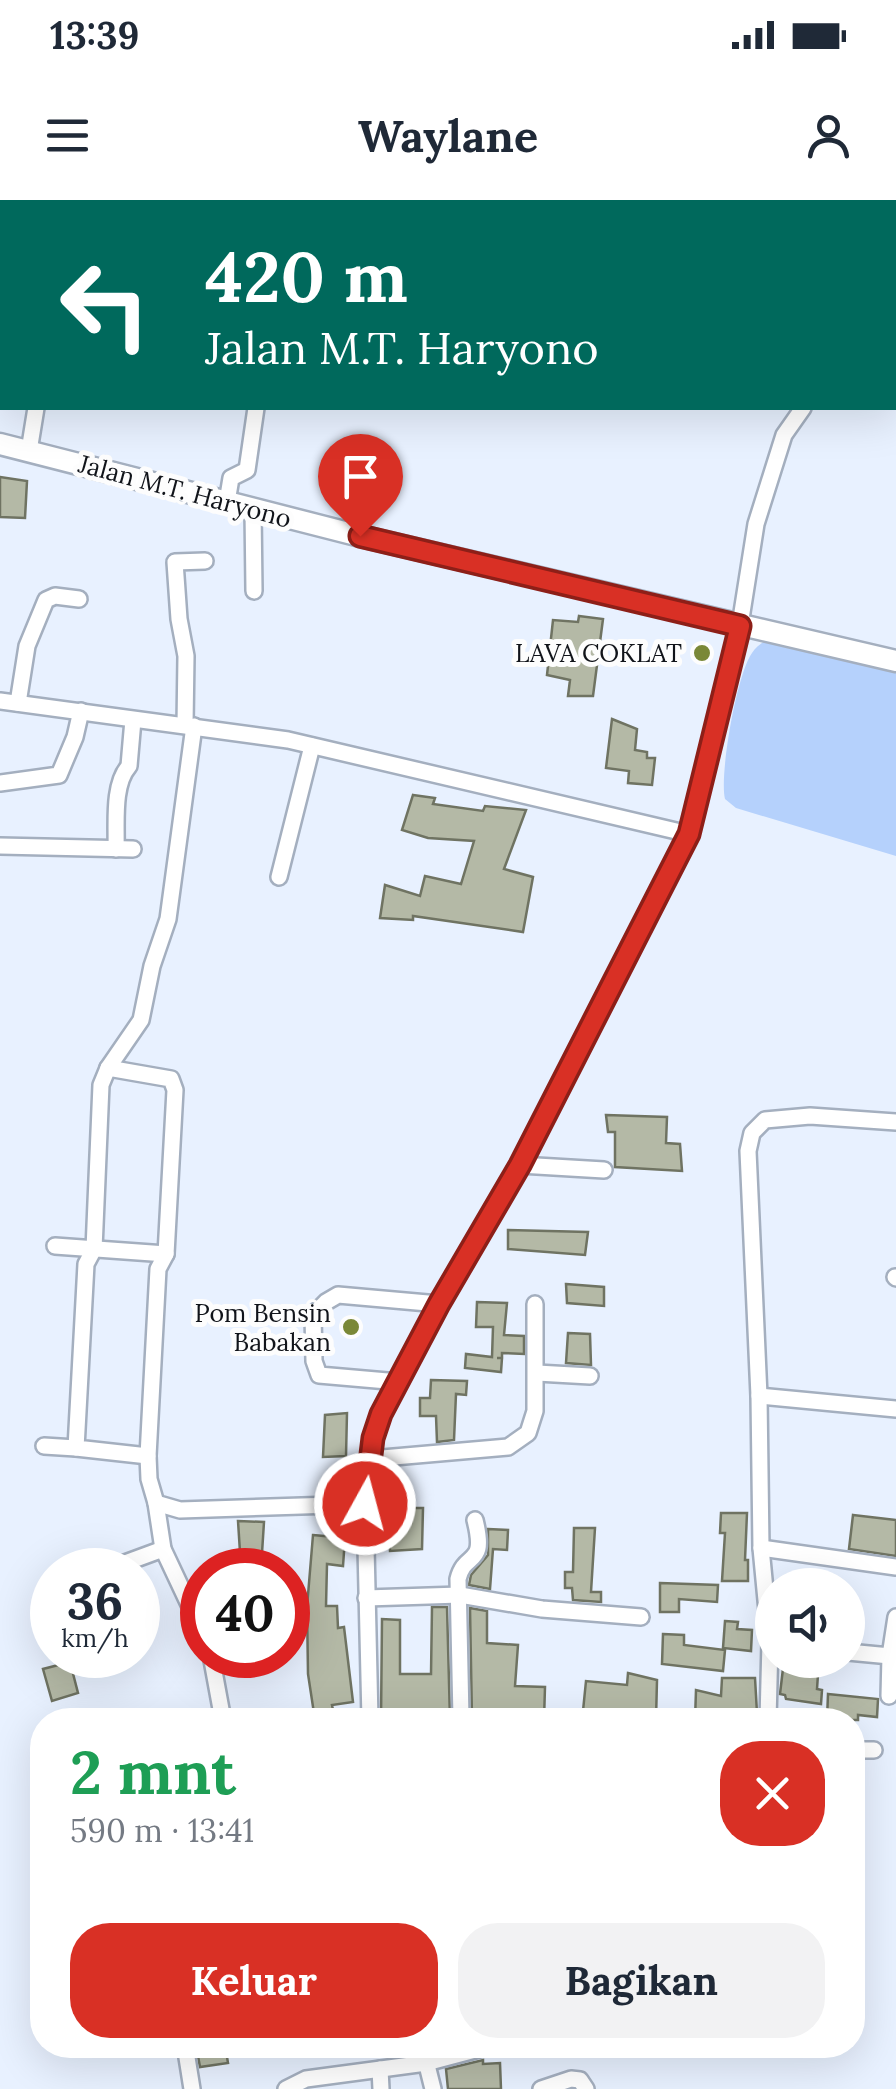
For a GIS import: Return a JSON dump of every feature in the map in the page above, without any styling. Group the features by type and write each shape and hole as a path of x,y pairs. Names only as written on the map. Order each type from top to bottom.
{"main road":[{"name":"Jalan M.T. Haryono","path":"0,444 253,510 896,661"}],"street":[{"path":"29,451 36,410"},
{"path":"227,502 232,478 246,470 256,410"},
{"path":"370,1708 365,1504 370,1458 381,1414 520,1165 689,834 740,626 756,524 784,436 801,410"},
{"path":"253,510 254,591"},
{"path":"76,1448 86,1264 94,1249 100,1092 108,1068 141,1020 152,966 168,919 189,726 175,562 204,561"},
{"path":"18,703 27,646 46,600 55,596 79,599"},
{"path":"0,700 312,746 689,834"},
{"path":"0,783 59,775 76,738 81,712"},
{"path":"0,846 125,849 120,790 129,766 133,720"},
{"path":"279,877 312,746"},
{"path":"108,1068 171,1079 174,1086 166,1254 158,1269 148,1456 163,1549 180,1585"},
{"path":"763,1568 748,1165 752,1134 766,1120 788,1118 896,1122"},
{"path":"520,1165 604,1170"},
{"path":"56,1246 166,1254"},
{"path":"398,1382 319,1375 314,1361 313,1315 338,1295 439,1304"},
{"path":"370,1458 508,1447 532,1428 536,1373 534,1304"},
{"path":"536,1373 590,1376"},
{"path":"759,1396 896,1409"},
{"path":"44,1446 148,1456"},
{"path":"156,1503 180,1510 365,1504"},
{"path":"460,1708 460,1570 477,1556 475,1520"},
{"path":"761,1548 896,1567"},
{"path":"366,1598 460,1595 542,1609 641,1617"},
{"path":"890,1696 890,1656 896,1617"},
{"path":"865,1654 890,1656"},
{"path":"215,1678 221,1708"},
{"path":"768,1708 770,1678"},
{"path":"865,1750 874,1750"},
{"path":"187,2058 192,2089"},
{"path":"425,2058 434,2089"},
{"path":"291,2086 445,2058"},
{"path":"380,2069 382,2089"},
{"path":"541,2089 571,2079 580,2080 586,2089"}],"shaded area":[{"path":"777,634 896,663 896,856 736,808 725,799 727,748 746,664 754,650"}],"building":[{"path":"0,477 27,481 25,518 0,517"},
{"path":"579,616 603,619 593,696 568,696 570,680 547,675 553,620 578,622"},
{"path":"612,719 637,729 635,750 655,758 652,785 628,783 629,771 606,768"},
{"path":"413,795 435,798 433,804 483,811 485,806 526,810 504,869 533,877 523,932 413,916 413,920 380,918 385,885 420,896 425,876 461,884 474,841 428,838 402,830"},
{"path":"606,1115 667,1117 666,1143 680,1144 682,1171 615,1167 615,1132 608,1132"},
{"path":"508,1230 588,1232 585,1255 508,1249"},
{"path":"566,1284 604,1287 604,1306 567,1303"},
{"path":"477,1302 507,1303 504,1335 524,1336 524,1354 502,1353 501,1372 465,1368 466,1354 492,1357 493,1327 476,1327"},
{"path":"568,1333 590,1334 591,1365 566,1363"},
{"path":"431,1380 467,1381 466,1395 456,1394 454,1440 437,1442 436,1416 420,1416 420,1398 430,1398"},
{"path":"347,1413 346,1456 323,1457 325,1415"},
{"path":"394,1492 412,1493 411,1508 423,1508 422,1549 390,1551 389,1526 377,1526 376,1508 393,1508"},
{"path":"721,1513 747,1513 748,1581 722,1581 725,1533 720,1533"},
{"path":"853,1515 896,1520 896,1556 849,1549"},
{"path":"238,1521 264,1522 262,1548 240,1548"},
{"path":"574,1528 595,1528 591,1592 601,1592 601,1602 573,1600 572,1588 565,1588 565,1572 573,1572"},
{"path":"488,1529 508,1530 507,1550 493,1549 490,1589 469,1585 471,1575 488,1555"},
{"path":"313,1535 345,1538 343,1566 327,1564 326,1606 337,1606 338,1628 344,1627 353,1702 313,1708 309,1678"},
{"path":"660,1583 718,1585 717,1602 679,1599 679,1612 660,1612"},
{"path":"432,1607 447,1607 450,1708 381,1708 382,1619 400,1620 400,1674 431,1674"},
{"path":"470,1608 487,1611 487,1643 518,1645 515,1686 545,1687 544,1708 472,1708"},
{"path":"725,1621 738,1622 737,1629 752,1630 751,1651 723,1648"},
{"path":"663,1634 684,1635 684,1645 725,1650 723,1671 662,1664"},
{"path":"628,1673 657,1680 656,1708 583,1708 586,1681 627,1685"},
{"path":"46,1678 74,1678 78,1693 52,1701"},
{"path":"722,1678 755,1678 757,1708 695,1708 696,1690 721,1696"},
{"path":"782,1678 818,1678 821,1704 786,1699 780,1694"},
{"path":"828,1694 878,1699 877,1717 865,1716 865,1708 827,1708"},
{"path":"198,2058 227,2058 228,2063 200,2067"},
{"path":"483,2060 483,2064 500,2063 501,2089 448,2089 446,2069"}],"place":[{"name":"LAVA COKLAT","path":"702,653"},
{"name":"Pom Bensin Babakan","path":"351,1327"}],"route":[{"path":"360,536 740,626 689,834 520,1165 381,1414 373,1438 365,1504"}]}
